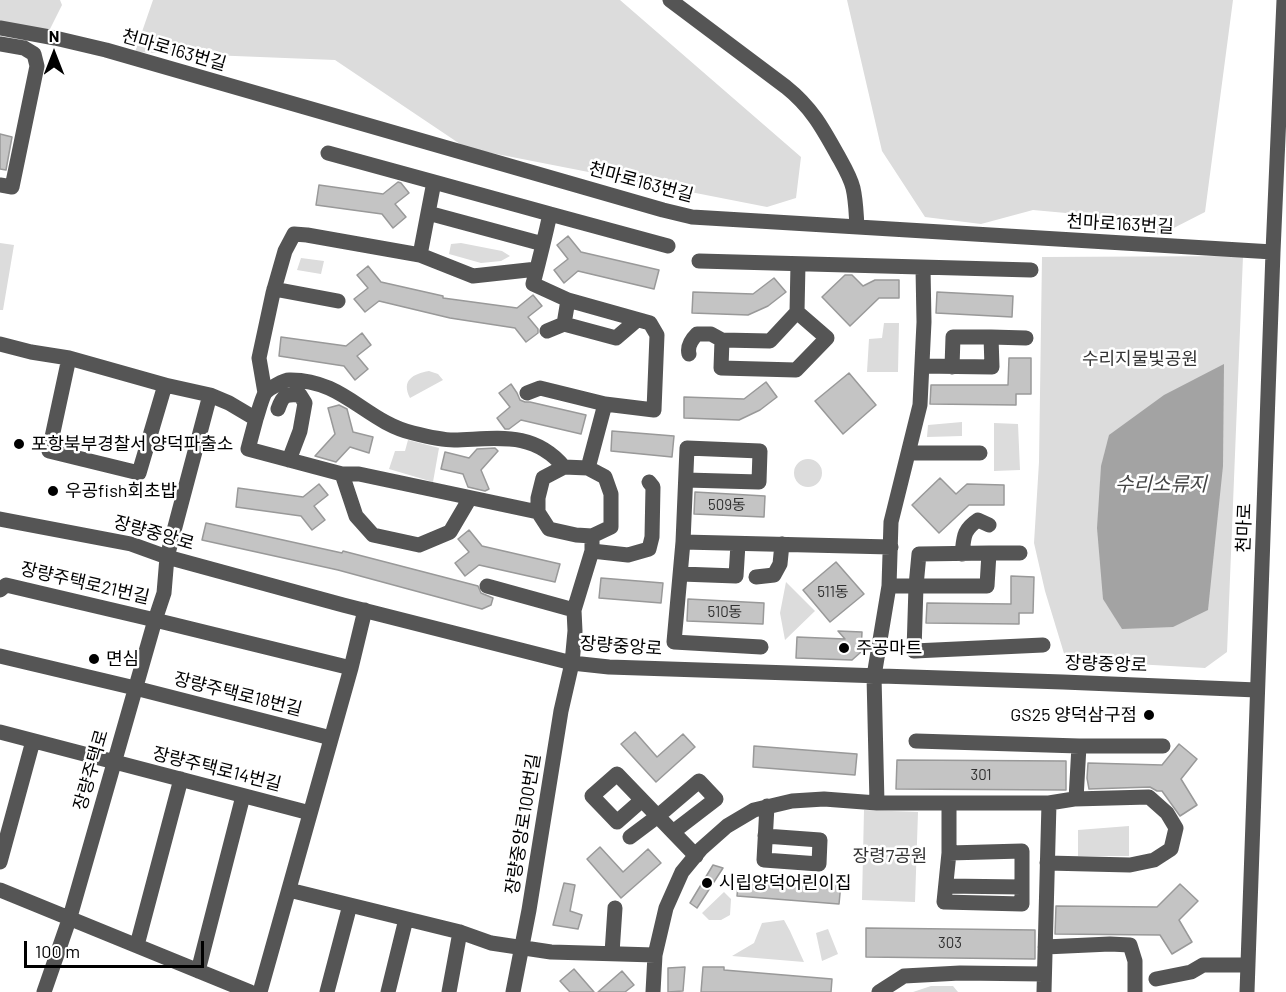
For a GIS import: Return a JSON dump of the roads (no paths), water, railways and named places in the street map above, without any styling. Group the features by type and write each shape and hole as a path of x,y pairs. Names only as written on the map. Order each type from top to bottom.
{"street":[{"path":"670,0 800,98 823,128 847,172 853,186 857,226"},
{"name":"천마로","path":"1247,992 1284,0"},
{"name":"천마로163번길","path":"0,28 106,50 678,214 1273,252"},
{"path":"0,44 24,48 34,54 37,66 12,187 0,185"},
{"path":"328,153 668,246"},
{"path":"420,255 434,182"},
{"path":"428,213 543,244"},
{"path":"527,393 540,388 604,404 654,410 657,335 650,323 568,300 533,284 550,214"},
{"path":"537,268 473,276 420,255 294,234 285,251 259,358 265,393 248,449 342,474 359,474 538,512"},
{"path":"699,261 1030,270"},
{"path":"689,354 691,340 697,334 711,334 722,340 770,341 797,312 798,264"},
{"path":"877,803 874,676 889,586 891,522 920,405 923,267"},
{"path":"274,290 339,301"},
{"path":"564,324 568,300"},
{"path":"722,340 721,368 796,370 831,342 797,312"},
{"path":"547,331 564,324 616,338 637,320"},
{"path":"952,367 953,337 1026,338"},
{"path":"922,366 992,367 991,337"},
{"path":"1,349 69,358 210,395 256,419"},
{"path":"69,358 49,451 139,473 165,385"},
{"path":"265,393 286,380 318,383 343,395 385,423 411,433 450,440 495,438 524,440 554,455 564,467"},
{"path":"278,409 281,399 288,394 300,394 305,403 300,431 289,460"},
{"name":"장량주택로","path":"44,992 70,917 154,620 164,593 167,557 210,395"},
{"path":"588,468 604,404"},
{"path":"686,480 759,482 760,451 687,448 681,574 674,642 761,647"},
{"path":"908,453 980,453"},
{"path":"592,544 610,527 610,494 606,477 588,468 564,467 543,478 538,498 538,512 549,529 576,535 592,544 628,555 649,549 652,537 653,487 649,482"},
{"path":"342,474 356,516 373,535 419,545 450,532 470,498"},
{"name":"장량중앙로","path":"0,519 131,544 167,557 572,663 609,667 1257,690"},
{"path":"962,554 964,537 969,526 978,520 989,525"},
{"path":"683,542 891,547"},
{"name":"장량중앙로100번길","path":"513,992 529,910 561,711 572,663 574,610 592,544"},
{"path":"681,574 736,576 738,544"},
{"path":"756,577 774,575 780,564 782,544"},
{"path":"889,586 987,586 988,553"},
{"path":"1020,553 919,554 914,651 1043,645"},
{"path":"487,586 574,610"},
{"name":"장량주택로21번길","path":"3,587 154,620 351,668"},
{"path":"260,992 351,668 365,610"},
{"name":"장량주택로18번길","path":"0,656 331,738"},
{"name":"장량주택로14번길","path":"0,732 310,813"},
{"path":"0,862 33,741"},
{"path":"916,741 1163,746"},
{"path":"1076,799 1079,746"},
{"path":"138,945 181,779"},
{"path":"630,837 699,781 716,799 673,832"},
{"path":"198,970 243,796"},
{"path":"653,992 655,955 666,908 682,872 696,855 727,826 754,810 792,801 824,799 877,803 1048,803 1076,799 1149,797 1167,813 1176,828 1171,849 1154,860 1130,864 1047,863"},
{"path":"642,800 696,855"},
{"path":"948,853 1022,851 1022,904 944,902 949,803"},
{"path":"1044,992 1048,803"},
{"path":"765,836 767,806"},
{"path":"0,890 250,992"},
{"path":"289,890 460,932 491,943 551,952 655,955"},
{"path":"327,992 350,905"},
{"path":"612,953 615,908"},
{"path":"388,992 406,919"},
{"path":"449,992 460,932"},
{"path":"1045,947 1130,945 1135,961 1135,992"},
{"path":"1156,979 1191,972 1203,965 1248,965"},
{"path":"879,992 904,976 960,973 1044,974"}],"water":[{"name":"수리소류지","path":"1224,364 1223,466 1208,610 1173,627 1122,629 1103,599 1097,528 1101,466 1109,435 1164,395"}],"place":[{"name":"포항북부경찰서 양덕파출소","path":"19,444"},
{"name":"우공fish회초밥","path":"53,491"},
{"name":"주공마트","path":"844,648"},
{"name":"면심","path":"94,659"},
{"name":"GS25 양덕삼구점","path":"1149,715"},
{"name":"시립양덕어린이집","path":"707,883"}],"park label":[{"name":"수리지물빛공원","path":"1140,359"},
{"name":"장령7공원","path":"890,856"}]}
